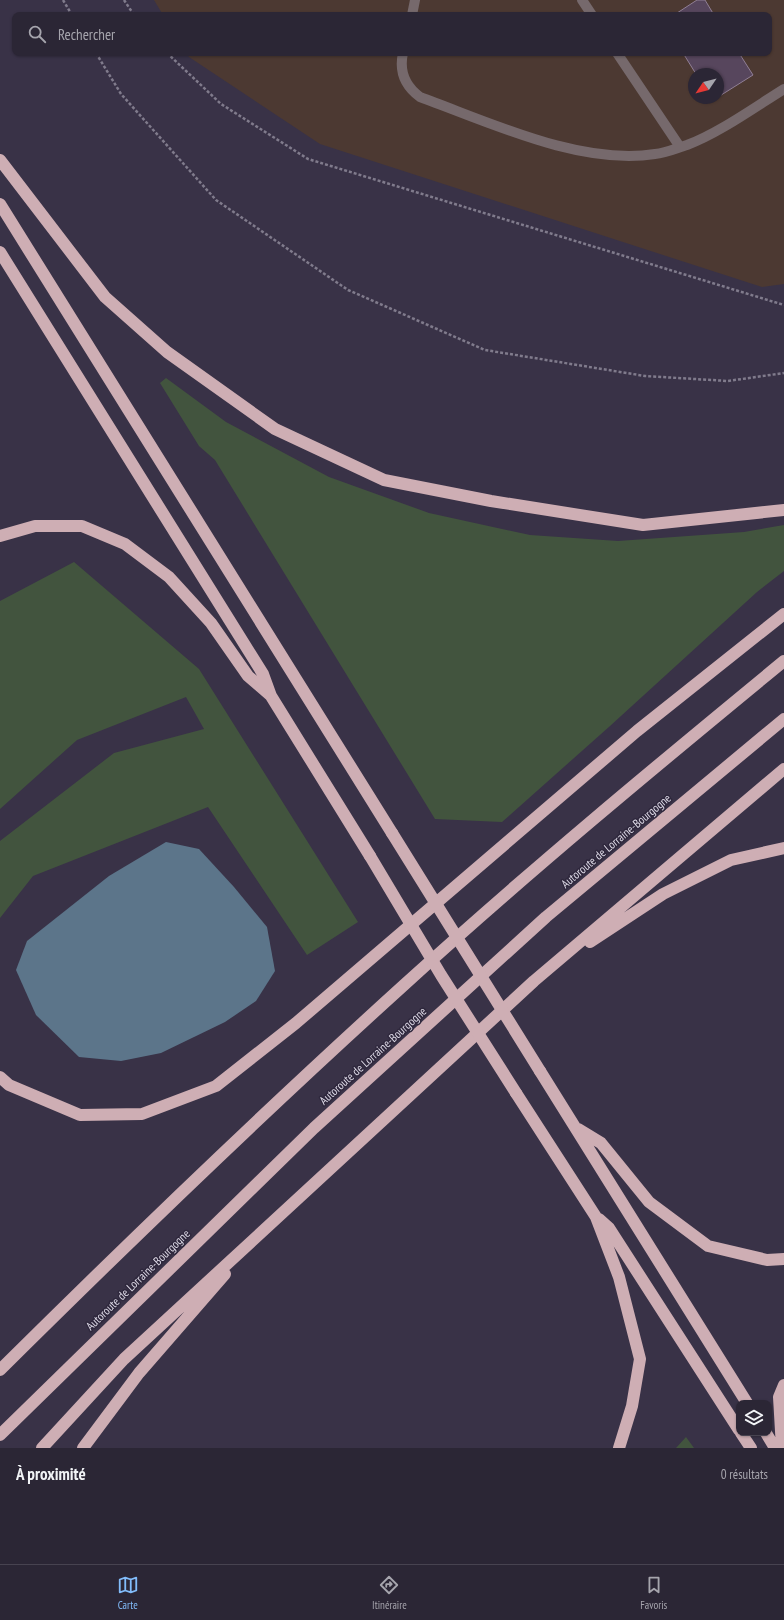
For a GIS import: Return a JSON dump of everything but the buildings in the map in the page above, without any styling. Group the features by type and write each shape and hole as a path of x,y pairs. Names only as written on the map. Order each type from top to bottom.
{"highway":[{"path":"0,160 105,297 167,352 275,429 384,480 491,501 643,525 784,510"},
{"path":"0,204 745,1400"},
{"path":"0,252 263,674 271,696 370,856 445,982 596,1217 619,1277 640,1359 632,1406 619,1448"},
{"path":"0,536 35,526 82,526 125,544 169,577 211,623 248,676 271,696"},
{"path":"0,1077 9,1085 80,1115 142,1114 216,1086 296,1023 637,731 784,614"},
{"path":"0,1370 281,1098 405,984 520,882 616,800 784,661"},
{"name":"Autoroute de Lorraine-Bourgogne","path":"0,1435 326,1117 546,918 784,718"},
{"path":"42,1448 124,1359 268,1225 546,971 784,769"},
{"path":"546,971 670,890 731,860 784,848"},
{"path":"576,1128 601,1143 649,1202 708,1246 767,1260 784,1259"},
{"path":"596,1217 609,1228 736,1425"},
{"path":"83,1448 139,1373 268,1225"},
{"path":"782,1448 780,1397 784,1385"},
{"path":"743,1436 751,1448"},
{"path":"768,1436 775,1448"}],"lane":[{"path":"413,12 415,0"},
{"path":"582,0 590,12"},
{"path":"402,56 401,63 404,78 411,90 420,97 541,142 600,155 630,156 656,154 680,147 709,135 784,89"},
{"path":"620,56 680,147"}],"path":[{"path":"63,0 70,12"},
{"path":"124,0 132,12"},
{"path":"98,56 121,94 216,200 348,290 485,350 646,376 728,381 784,373"},
{"path":"170,56 221,104 308,159 784,304"}],"shaded area":[{"path":"154,0 784,0 784,284 762,287 320,144 188,56 772,56 772,12 161,12"}],"green space":[{"path":"166,378 226,422 329,477 429,513 530,535 618,541 744,532 784,525 784,571 757,592 502,822 435,819 215,460 199,446 160,383"},
{"path":"74,562 199,669 358,922 307,955 208,807 33,876 0,918 0,841 114,753 204,729 186,697 77,740 0,809 0,601"},
{"path":"686,1437 694,1448 676,1448"}],"water":[{"path":"166,842 199,849 234,887 267,927 275,971 256,1001 225,1022 161,1053 121,1061 79,1057 36,1015 16,970 27,941 109,876"}]}
